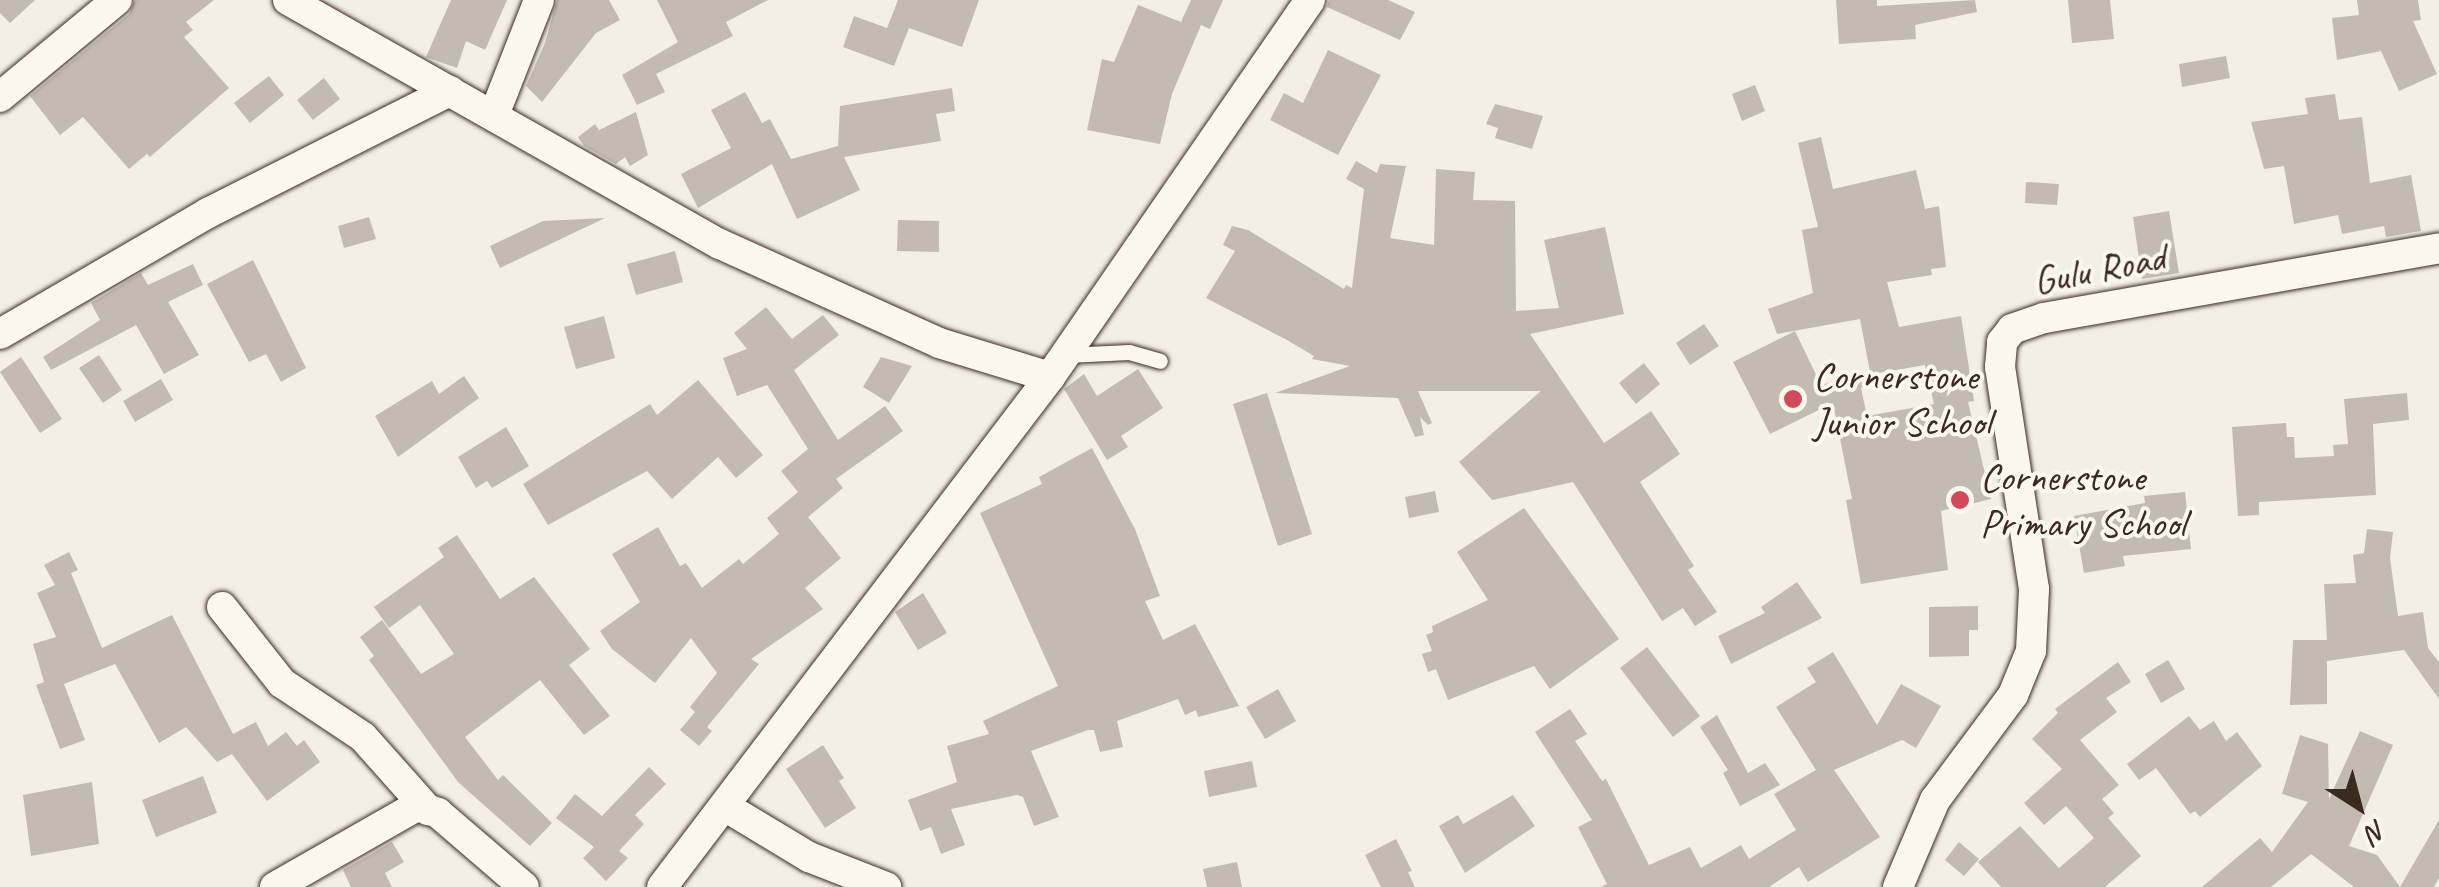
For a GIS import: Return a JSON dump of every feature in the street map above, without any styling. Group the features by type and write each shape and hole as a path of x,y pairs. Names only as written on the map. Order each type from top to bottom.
{"street":[{"path":"0,96 117,0"},
{"path":"288,0 720,244 939,344 1058,366"},
{"path":"494,115 538,0"},
{"path":"662,887 1058,366 1310,0"},
{"path":"0,334 208,214 450,91"},
{"name":"Gulu Road","path":"1898,887 1935,800 2012,695 2030,651 2034,589 2000,367 2002,342 2012,329 2044,318 2439,248"},
{"path":"222,607 282,684 363,738 428,810 524,887"},
{"path":"275,887 417,806 428,810"},
{"path":"726,806 809,857 886,887"}],"lane":[{"path":"1058,366 1129,352 1146,344"},
{"path":"1129,352 1160,361"}],"building":[{"path":"0,0 35,0 10,23 0,13"},
{"path":"135,0 214,0 186,22 193,30 184,37 229,88 150,157 147,154 129,169 83,117 60,135 30,96 129,14"},
{"path":"451,0 507,0 485,50 466,41 457,68 426,57"},
{"path":"557,0 609,0 620,20 596,33 542,102 526,86 545,43"},
{"path":"657,0 768,0 726,22 733,36 656,74 665,92 637,105 622,75 678,42"},
{"path":"898,0 979,0 962,47 909,28 894,66 843,47 854,16 887,28"},
{"path":"1191,0 1223,0 1210,29 1201,25 1172,94 1160,144 1087,130 1102,59 1114,62 1138,5 1181,22"},
{"path":"1329,0 1388,0 1415,12 1400,40 1327,7"},
{"path":"1836,0 1877,0 1877,6 1975,0 1977,12 1915,25 1916,39 1839,44"},
{"path":"2068,0 2110,0 2114,39 2072,43"},
{"path":"2357,0 2418,0 2421,20 2413,21 2437,74 2399,91 2381,51 2337,60 2332,18 2359,15"},
{"path":"1328,50 1381,75 1338,155 1270,120 1284,93 1303,103"},
{"path":"2226,56 2230,78 2182,87 2179,64"},
{"path":"269,76 284,95 250,123 234,103"},
{"path":"324,78 340,99 313,120 297,100"},
{"path":"1755,85 1765,111 1742,121 1732,94"},
{"path":"952,88 955,111 936,114 941,141 844,157 860,190 797,219 772,164 698,208 681,174 731,148 711,110 745,92 762,123 770,119 791,159 838,146 840,106"},
{"path":"2335,94 2339,120 2362,117 2370,183 2411,175 2421,231 2386,237 2384,226 2342,234 2338,215 2294,224 2284,166 2264,169 2251,122 2308,114 2305,98"},
{"path":"1495,104 1543,116 1532,149 1495,138 1498,128 1486,124"},
{"path":"636,112 648,155 630,166 625,157 616,164 584,146 578,137 595,124 599,130"},
{"path":"1821,137 1833,189 1916,170 1925,209 1939,206 1946,267 1931,269 1932,275 1887,282 1899,327 1961,316 1974,401 1968,402 1991,499 1941,511 1948,570 1861,584 1846,500 1852,499 1833,403 1770,434 1733,362 1795,331 1821,385 1870,372 1860,319 1777,334 1768,309 1813,293 1802,230 1818,227 1798,143","holes":["1925,365 1934,404 1867,416 1861,388 1881,378 1879,373"]},
{"path":"1356,161 1377,173 1380,164 1406,166 1390,238 1434,245 1436,169 1475,172 1473,200 1515,201 1516,311 1559,308 1544,240 1605,227 1624,314 1530,334 1604,443 1651,411 1680,454 1640,482 1694,566 1688,570 1717,612 1695,626 1683,608 1662,621 1573,482 1492,500 1459,462 1541,391 1418,391 1432,423 1428,425 1420,417 1424,435 1415,437 1398,398 1275,393 1350,366 1312,359 1314,356 1287,340 1206,298 1235,251 1223,245 1232,226 1248,230 1344,289 1346,285 1352,288 1364,189 1346,179"},
{"path":"2026,182 2059,184 2057,205 2025,203"},
{"path":"2169,211 2179,273 2142,279 2133,217"},
{"path":"369,217 376,239 344,248 338,226"},
{"path":"605,218 500,268 490,246 543,221"},
{"path":"898,220 939,221 939,252 897,251"},
{"path":"675,251 683,282 636,295 627,264"},
{"path":"253,260 306,368 281,382 266,354 249,362 207,284"},
{"path":"193,264 203,285 168,302 199,355 164,374 136,325 51,370 43,357 100,320 91,303 141,273 148,285"},
{"path":"766,307 792,339 823,315 839,335 794,370 838,440 885,406 903,431 836,479 843,488 808,517 841,558 805,588 823,609 751,659 759,664 707,727 712,731 699,746 680,730 695,712 690,707 717,673 691,638 655,683 612,649 600,631 640,602 612,554 658,527 680,566 686,563 702,588 739,559 743,564 779,534 767,518 798,492 781,471 808,449 767,385 737,396 723,358 747,349 734,333"},
{"path":"604,316 615,358 576,369 564,327"},
{"path":"1704,324 1719,346 1690,365 1676,343"},
{"path":"99,355 122,390 103,403 79,368"},
{"path":"21,357 62,419 40,433 0,372"},
{"path":"881,357 912,366 889,403 863,387"},
{"path":"1644,363 1660,384 1636,404 1619,383"},
{"path":"1138,369 1163,408 1121,436 1128,447 1107,460 1064,389 1084,374 1097,396"},
{"path":"464,376 479,398 398,457 375,416 432,381 439,394"},
{"path":"161,379 173,400 135,422 123,401"},
{"path":"698,380 763,455 736,478 718,457 672,499 647,471 548,525 523,484 650,404 657,415"},
{"path":"1267,393 1312,534 1278,546 1233,404"},
{"path":"2407,393 2409,420 2373,424 2376,495 2259,502 2259,515 2238,516 2232,427 2286,423 2287,437 2294,437 2295,458 2334,456 2333,445 2348,444 2344,399"},
{"path":"506,427 529,466 492,488 487,481 476,488 458,457"},
{"path":"1092,448 1135,529 1160,596 1145,601 1163,640 1195,624 1239,706 1198,717 1196,710 1185,715 1178,699 1117,721 1123,747 1100,752 1094,730 1088,730 1031,751 1059,817 1034,826 1023,797 1017,795 951,809 965,845 941,854 931,827 920,831 908,800 957,782 947,746 989,734 983,721 1058,686 980,513 1042,484 1039,477"},
{"path":"1435,491 1439,512 1409,518 1405,497"},
{"path":"2185,492 2191,549 2123,556 2125,566 2084,573 2074,516 2145,503 2144,496"},
{"path":"1524,508 1619,639 1550,689 1534,666 1448,700 1436,669 1428,672 1422,654 1432,651 1426,635 1433,632 1432,626 1488,600 1457,552"},
{"path":"2367,529 2393,532 2390,558 2398,616 2423,612 2428,648 2439,662 2439,699 2404,650 2327,661 2327,704 2290,705 2293,640 2327,640 2324,584 2356,583 2353,555 2364,553"},
{"path":"457,535 500,599 534,577 590,649 569,665 610,716 584,735 540,680 465,737 498,780 503,775 552,823 530,846 458,782 369,660 374,656 360,637 382,620 421,674 454,654 420,605 389,628 374,607 444,557 438,548"},
{"path":"69,552 78,570 71,573 102,648 172,615 233,734 256,722 268,746 286,732 297,746 304,740 320,762 267,801 232,754 217,762 186,727 159,743 115,664 64,684 85,740 60,749 36,685 44,682 33,644 56,637 37,593 55,585 44,565"},
{"path":"1797,582 1822,618 1731,664 1718,636 1765,613 1761,607"},
{"path":"923,593 947,633 918,650 895,612"},
{"path":"1978,606 1978,630 1969,630 1969,656 1929,657 1929,607"},
{"path":"1647,647 1700,716 1673,737 1620,668"},
{"path":"1833,652 1877,725 1901,684 1941,706 1916,748 1902,740 1834,770 1880,837 1808,882 1799,867 1769,887 1601,887 1607,884 1578,827 1592,820 1535,732 1570,709 1587,734 1575,741 1602,781 1606,779 1649,865 1690,847 1701,868 1741,845 1749,859 1796,830 1774,794 1816,770 1776,707 1816,682 1807,668"},
{"path":"2168,660 2185,689 2161,703 2145,674"},
{"path":"2118,662 2131,682 2106,698 2117,712 2080,740 2119,785 2102,799 2114,813 2108,818 2141,856 2105,887 2001,887 1978,862 2020,826 2059,868 2094,838 2066,806 2044,825 2024,803 2062,769 2032,739 2058,713 2055,709"},
{"path":"1278,689 1296,721 1265,739 1246,707"},
{"path":"1717,715 1748,773 1765,763 1780,785 1740,806 1723,773 1728,770 1700,727"},
{"path":"2189,716 2200,730 2214,721 2226,741 2237,732 2262,766 2200,817 2195,811 2190,814 2156,768 2139,780 2127,764"},
{"path":"2360,731 2393,745 2349,846 2377,855 2400,887 2354,887 2311,854 2271,887 2202,887 2260,838 2272,852 2308,802 2282,794 2300,735 2328,744 2329,799"},
{"path":"823,745 844,778 839,781 856,808 825,828 786,769"},
{"path":"1252,761 1257,787 1209,797 1204,771"},
{"path":"649,767 666,784 635,815 644,824 619,851 628,858 606,881 583,858 594,847 556,818 575,794 602,816"},
{"path":"203,776 217,813 156,837 142,800"},
{"path":"92,782 99,844 31,856 23,795"},
{"path":"1513,795 1535,826 1465,873 1439,826 1458,815 1463,824"},
{"path":"2439,820 2439,878 2434,887 2400,887"},
{"path":"1396,839 1412,871 1408,872 1415,887 1381,887 1365,855"},
{"path":"392,842 404,862 385,873 392,887 351,887 343,870"},
{"path":"1959,842 1979,859 1964,876 1945,860"},
{"path":"1237,862 1242,887 1207,887 1203,869"}],"place":[{"name":"Cornerstone Junior School","path":"1793,399"},
{"name":"Cornerstone Primary School","path":"1960,500"}]}
